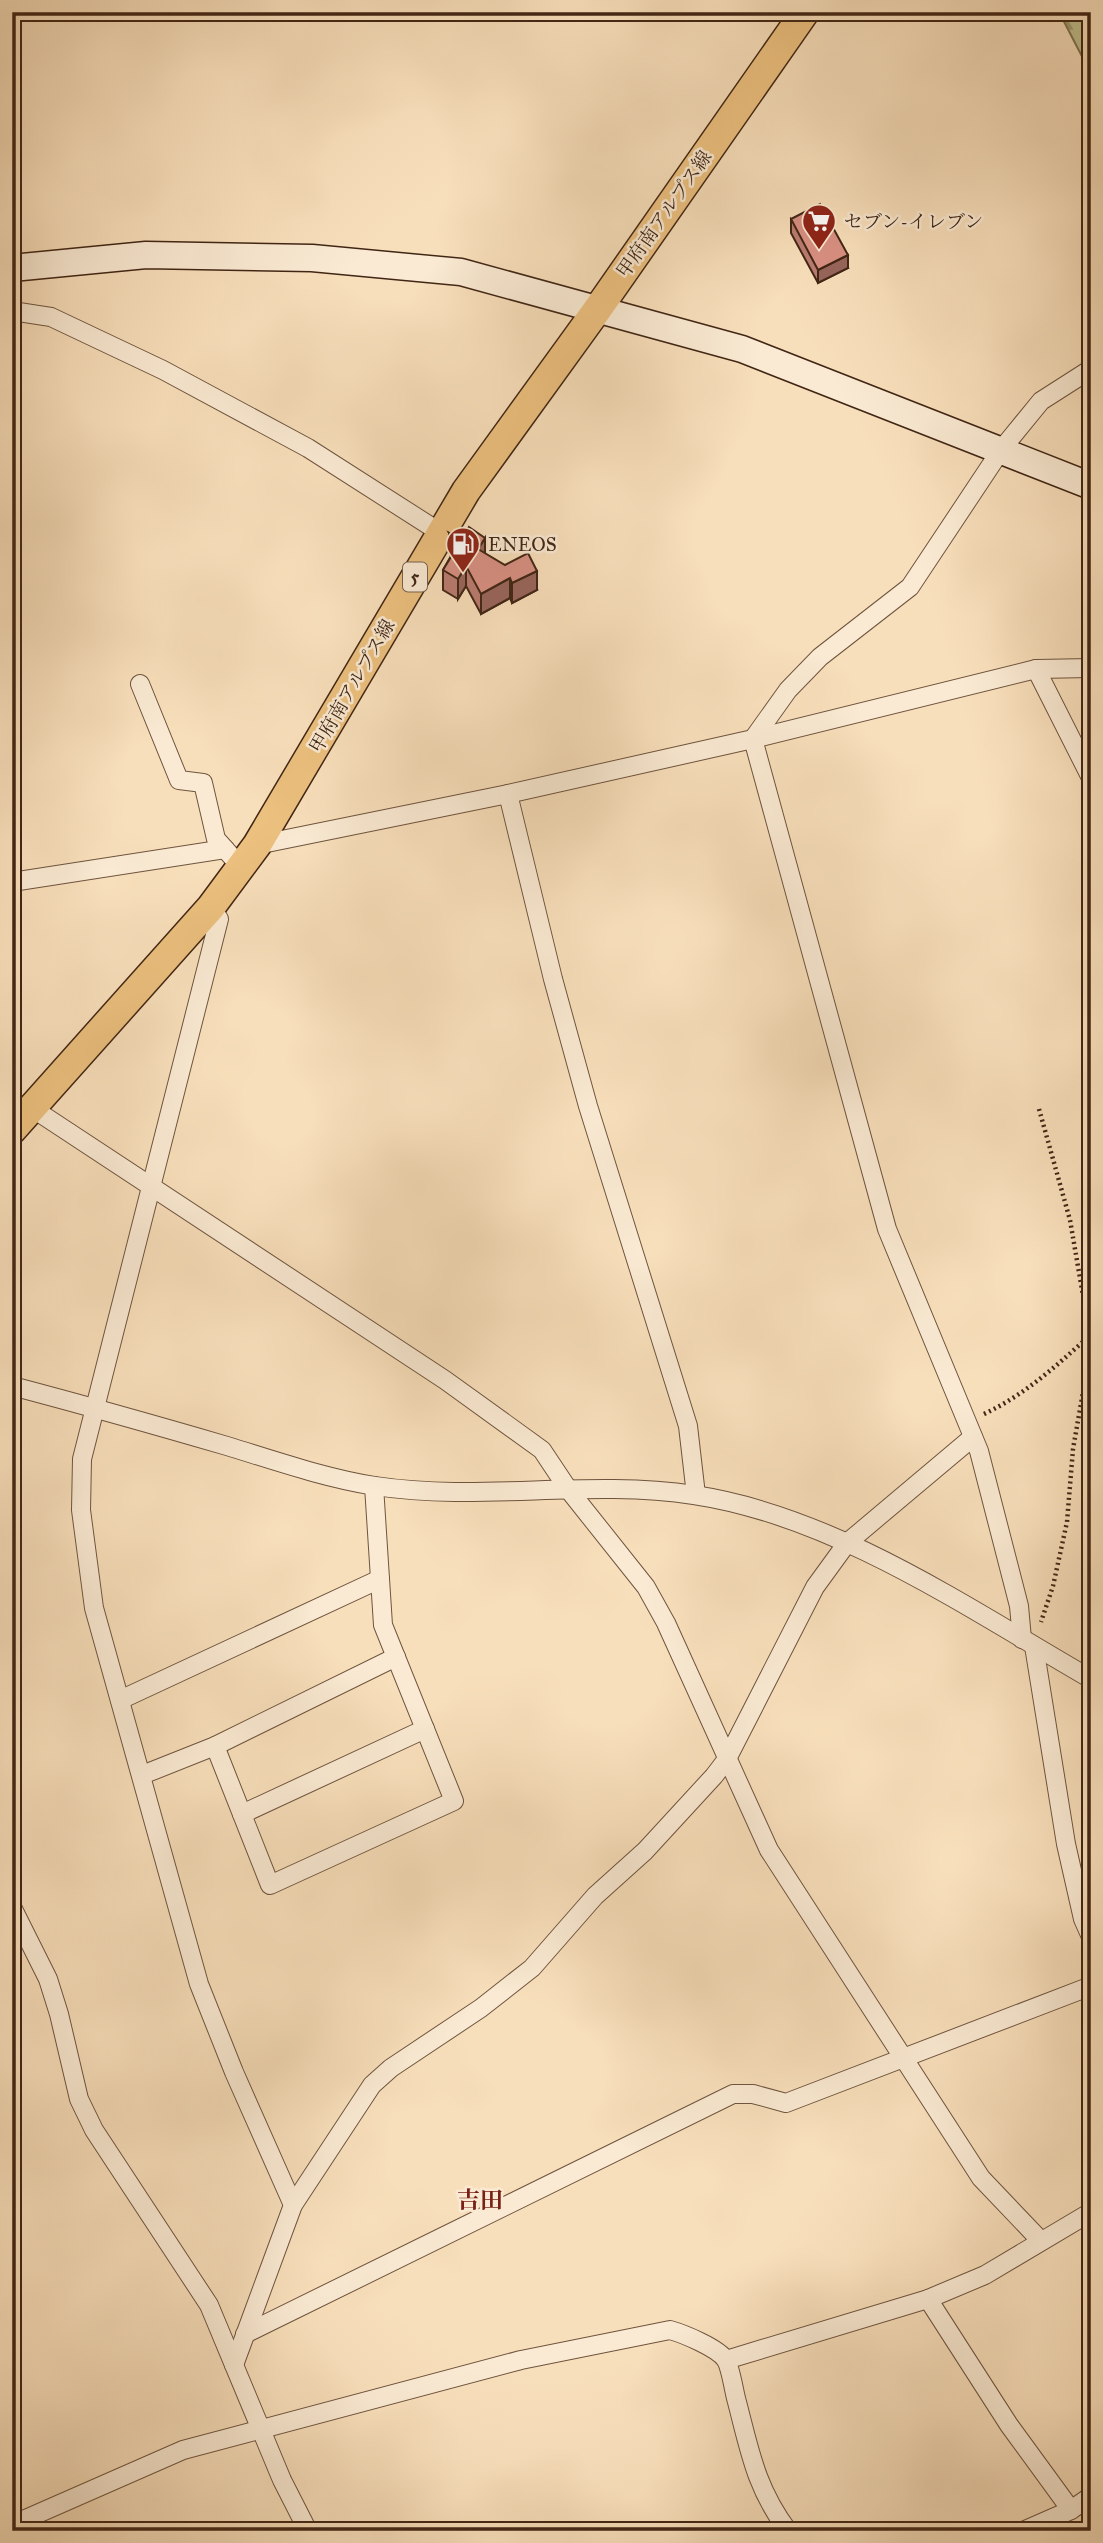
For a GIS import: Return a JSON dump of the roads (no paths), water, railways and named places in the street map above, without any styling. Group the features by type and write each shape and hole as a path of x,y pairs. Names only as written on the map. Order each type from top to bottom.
{"main road":[{"name":"甲府南アルプス線","path":"18,1120 211,907 241,854 466,491 597,310 805,12"}],"street":[{"path":"12,268 146,255 312,258 461,272 742,349 1091,486"},
{"path":"12,312 51,317 163,370 308,448 441,533"},
{"path":"753,739 788,690 821,657 910,587 1001,450 1041,401 1091,369"},
{"path":"12,882 241,854 753,739 1036,669 1091,667"},
{"path":"1036,669 1091,778"},
{"path":"140,684 179,780 203,783 216,839 241,854"},
{"path":"753,739 887,1229 971,1430 1028,1643 1066,1844 1083,1919 1091,1937"},
{"path":"508,794 553,979 588,1106 688,1426 695,1495"},
{"path":"211,907 219,919 82,1459 81,1510 94,1608 200,1984 234,2072 293,2205"},
{"path":"18,1120 150,1186 445,1380 542,1450 568,1489 646,1587 666,1623 769,1850 981,2178 1041,2241"},
{"path":"12,1386 321,1474 374,1486 431,1492 628,1488 695,1495 759,1509 847,1543 902,1570 1091,1679"},
{"path":"234,2365 293,2205 372,2085 391,2067 481,2008 532,1968 595,1896 645,1851 727,1759 815,1587 847,1543 971,1430"},
{"path":"215,1746 270,1885 454,1801 383,1625 374,1486"},
{"path":"120,1700 380,1579"},
{"path":"142,1775 215,1746 396,1657"},
{"path":"242,1814 425,1729"},
{"path":"12,1908 48,1979 79,2099 94,2130 209,2305 282,2480 308,2531"},
{"path":"246,2334 733,2094 753,2094 786,2103 1091,1986"},
{"path":"726,2360 928,2299 985,2275 1091,2212"},
{"path":"928,2299 1009,2425 1071,2510"},
{"path":"12,2525 183,2450 521,2360 670,2330 685,2334 726,2360 756,2477 770,2507 788,2531"},
{"path":"1023,2531 1071,2510 1091,2496"}],"place":[{"name":"セブン-イレブン","path":"819,251"},
{"name":"ENEOS","path":"463,574"}],"district":[{"name":"吉田","path":"480,2200"}]}
